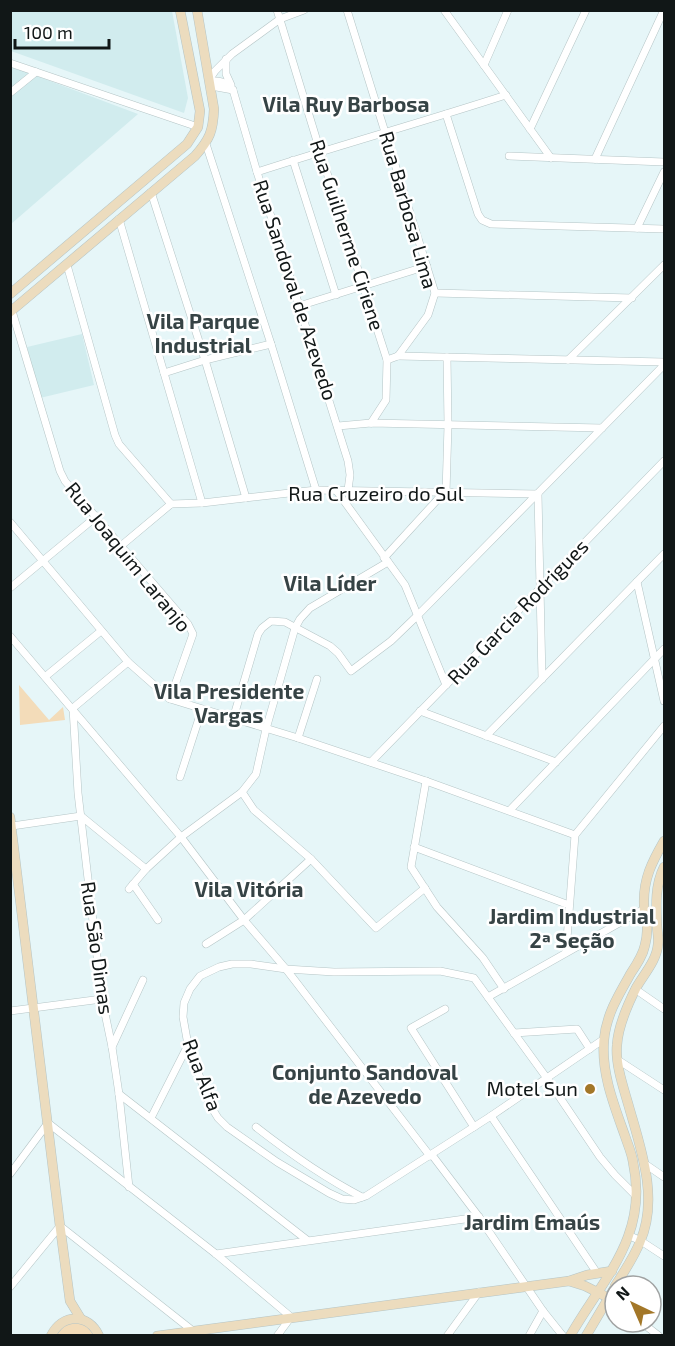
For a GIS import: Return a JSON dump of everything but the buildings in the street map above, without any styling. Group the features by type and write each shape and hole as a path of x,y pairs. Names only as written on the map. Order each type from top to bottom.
{"street":[{"path":"10,294 193,137 198,127 200,111 180,10"},
{"path":"11,311 195,156 206,144 213,125 214,109 197,10"},
{"name":"Rua Guilherme Ciriene","path":"277,10 387,360 386,400 371,423"},
{"path":"210,82 215,71 226,59 280,19 304,10"},
{"name":"Rua Barbosa Lima","path":"347,10 435,293 428,315 398,356"},
{"path":"444,10 551,158"},
{"path":"484,65 508,10"},
{"path":"530,129 585,10"},
{"path":"595,159 664,10"},
{"name":"Rua Sandoval de Azevedo","path":"226,59 226,74 233,90 348,461 350,475 348,490"},
{"path":"10,63 198,127"},
{"path":"10,93 36,72"},
{"path":"194,80 210,82 233,90"},
{"path":"257,172 506,95"},
{"path":"446,114 478,214 482,220 491,224 664,229"},
{"path":"193,137 198,144 206,144"},
{"path":"206,144 316,490"},
{"path":"509,156 664,162"},
{"path":"293,160 336,295"},
{"path":"637,228 664,172"},
{"path":"151,192 246,498"},
{"path":"119,219 202,503"},
{"path":"67,265 115,435 119,444 171,504 122,546"},
{"path":"568,360 664,265"},
{"path":"299,306 427,266"},
{"path":"435,293 632,298"},
{"name":"Rua Joaquim Laranjo","path":"11,311 65,481 188,624 193,634 170,699"},
{"path":"164,373 205,360 271,344"},
{"path":"387,360 398,356 664,363"},
{"path":"158,920 131,886 181,837 242,792 256,774 266,729 300,619 310,608 386,560 443,493 448,425 447,357"},
{"path":"233,719 258,634 262,628 271,621 285,622 330,646 351,671 391,640 418,615 664,363"},
{"path":"338,426 371,423 603,428"},
{"name":"Rua Garcia Rodrigues","path":"371,762 664,461"},
{"name":"Rua Cruzeiro do Sul","path":"171,504 202,503 316,490 538,494"},
{"path":"336,490 405,585 446,685"},
{"path":"538,494 542,679"},
{"path":"10,588 97,516"},
{"path":"10,522 128,662 170,699 371,762 575,835"},
{"path":"486,736 664,554"},
{"path":"637,582 664,701"},
{"path":"46,676 101,631"},
{"path":"10,636 181,837 244,920 286,969 478,1216 562,1335"},
{"path":"510,810 664,649"},
{"path":"73,708 128,662"},
{"path":"298,738 317,679"},
{"name":"Rua São Dimas","path":"73,708 81,816 102,999 119,1094 129,1188"},
{"path":"180,777 202,709"},
{"path":"420,711 556,762"},
{"path":"566,952 575,835 664,726"},
{"path":"426,781 411,867 437,907 483,958 504,989"},
{"path":"242,792 254,810 311,859 375,927 425,888"},
{"path":"81,1319 70,1301 11,822 81,816 146,869"},
{"path":"570,1335 612,1271 630,1236 635,1215 633,1162 606,1079 603,1058 604,1039 612,1008 643,953 648,930 644,909 648,870 664,841"},
{"path":"414,847 569,905"},
{"path":"206,944 244,920 311,859"},
{"path":"622,1274 641,1241 648,1203 645,1164 623,1085 617,1045 624,1016 635,989 656,956 661,929 657,891 664,867"},
{"path":"488,997 644,909"},
{"name":"Rua Alfa","path":"362,1197 354,1200 342,1199 329,1193 277,1162 227,1127 218,1118 210,1105 188,1045 183,1017 184,1003 190,989 200,976 219,967 251,964 334,972 440,971 474,978 546,1077 600,1157 636,1196"},
{"path":"112,1047 143,980"},
{"path":"635,989 664,1009"},
{"path":"10,1011 102,999"},
{"path":"445,1009 411,1028 474,1127"},
{"path":"514,1033 577,1029 590,1049"},
{"path":"256,1127 331,1180 362,1197 491,1116 604,1039"},
{"path":"151,1118 188,1045"},
{"path":"618,1060 664,1090"},
{"path":"119,1094 307,1240"},
{"path":"491,1116 597,1273"},
{"path":"10,1174 48,1124"},
{"path":"48,1124 216,1254 291,1317"},
{"path":"645,1164 664,1177"},
{"path":"216,1254 478,1216"},
{"path":"10,1287 60,1226"},
{"path":"60,1226 191,1333"},
{"path":"630,1236 664,1256"},
{"path":"158,1335 191,1333 291,1317 569,1281 612,1271"},
{"path":"569,1281 603,1296"},
{"path":"447,1335 479,1292"},
{"path":"62,1322 70,1301"},
{"path":"586,1335 593,1321 603,1310"},
{"path":"529,1335 543,1311"},
{"path":"277,1335 291,1317"},
{"path":"51,1335 62,1322 81,1319 92,1325 99,1335"}],"shaded area":[{"path":"10,11 172,11 188,98 184,113 11,51"},
{"path":"10,66 138,114 11,224 10,224"},
{"path":"82,334 94,385 40,398 27,347"},
{"path":"19,685 49,720 63,707 65,720 20,725"},
{"path":"70,1321 85,1323 96,1336 54,1336"}],"place":[{"name":"Motel Sun","path":"590,1089"}],"district":[{"name":"Vila Ruy Barbosa","path":"346,105"},
{"name":"Vila Parque Industrial","path":"203,334"},
{"name":"Vila Líder","path":"330,584"},
{"name":"Vila Presidente Vargas","path":"229,704"},
{"name":"Vila Vitória","path":"249,890"},
{"name":"Jardim Industrial 2ª Seção","path":"572,929"},
{"name":"Conjunto Sandoval de Azevedo","path":"365,1085"},
{"name":"Jardim Emaús","path":"532,1223"}]}
